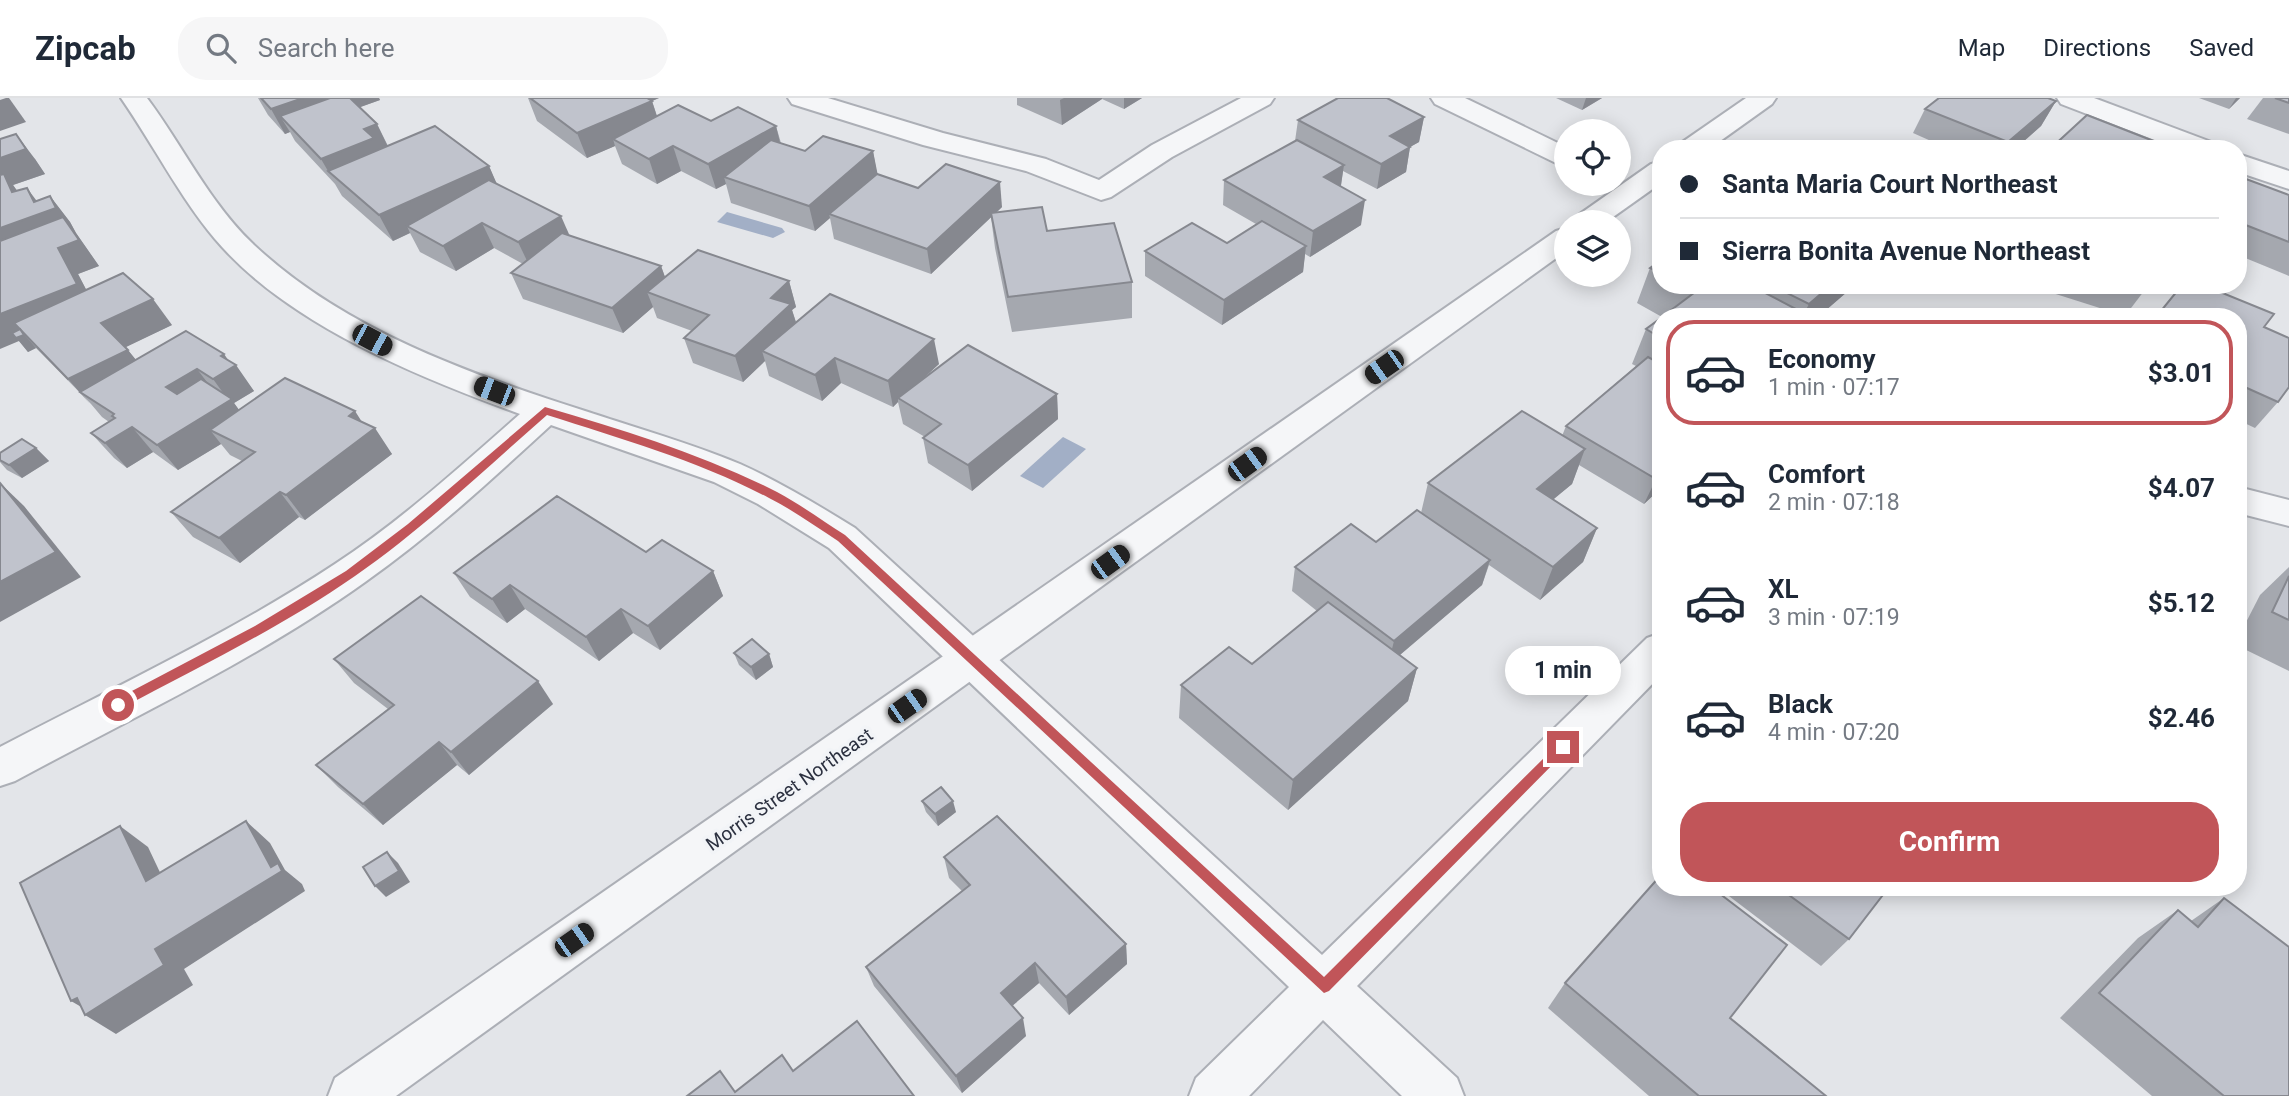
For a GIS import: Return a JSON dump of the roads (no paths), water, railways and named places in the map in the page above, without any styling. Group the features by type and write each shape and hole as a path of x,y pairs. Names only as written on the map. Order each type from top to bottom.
{"street":[{"path":"134,98 207,210 243,251 292,291 350,328 394,351 545,411 658,447 727,473 775,496 842,538 1439,1096"},
{"path":"801,98 933,139 1036,164 1101,191 1162,150 1261,98"},
{"path":"1444,98 1554,151"},
{"path":"1704,140 1763,98"},
{"path":"2070,98 2180,140"},
{"path":"2247,165 2289,181"},
{"path":"1631,184 1652,174"},
{"path":"1600,210 1615,196"},
{"name":"Morris Street Northeast","path":"353,1096 1554,246"},
{"path":"0,768 259,629 350,574 411,527 545,411"},
{"path":"2247,501 2289,513"},
{"path":"1214,1096 1652,658"}],"water":[{"path":"727,212 782,228 785,232 773,238 717,222"},
{"path":"1063,437 1086,449 1043,488 1020,476"}]}
